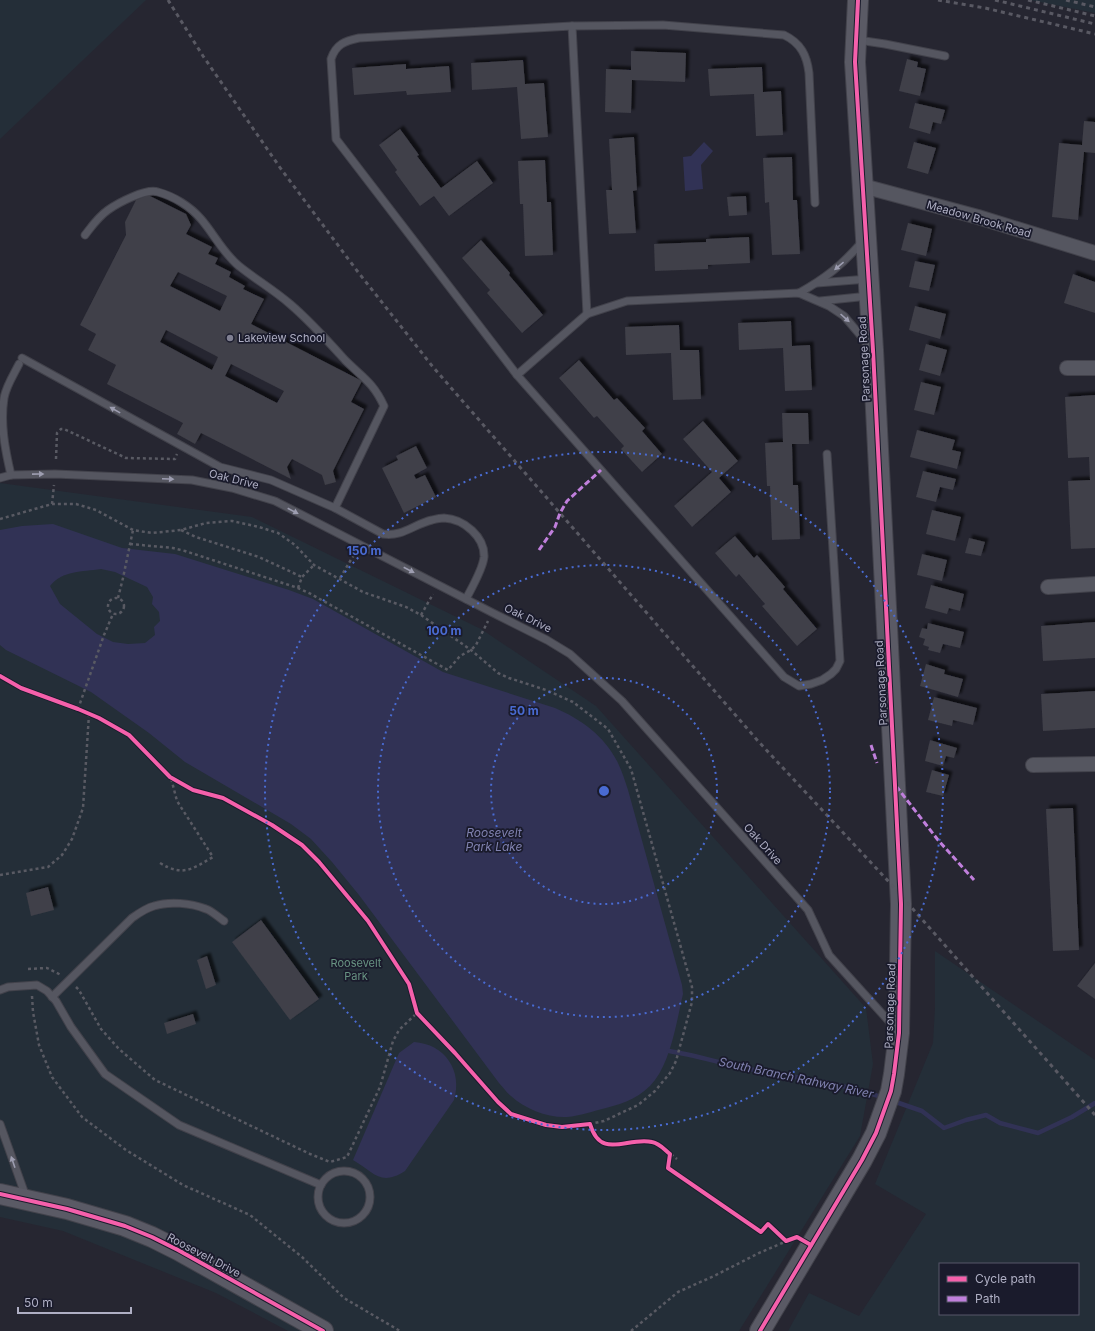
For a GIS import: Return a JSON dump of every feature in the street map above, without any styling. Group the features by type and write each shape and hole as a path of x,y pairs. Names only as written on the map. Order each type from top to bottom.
{"street":[{"name":"Parsonage Road","path":"760,1331 862,1160 876,1133 888,1100 898,1049 901,966 901,886 873,350 855,62 858,0"},
{"name":"Meadow Brook Road","path":"863,186 978,217 1095,253"},
{"path":"1067,368 1095,368"},
{"path":"1048,587 1095,584"},
{"path":"1033,765 1095,764"},
{"name":"Roosevelt Drive","path":"0,1194 67,1208 126,1226 178,1250 323,1331"}],"lane":[{"path":"815,203 810,73 804,53 792,39 784,35 664,25 572,26 360,38 349,40 340,45 334,51 332,59 336,139 517,375 784,677 799,686 822,680 836,670 840,661 827,454"},
{"path":"572,26 587,314"},
{"path":"856,40 945,56"},
{"path":"85,235 95,221 108,210 140,194 150,190 172,198 190,208 200,218 228,256 238,266 290,303 322,334 346,361 369,382 378,394 384,406 334,508"},
{"path":"517,375 587,314 627,301 799,293 826,277 845,261 866,237"},
{"path":"816,284 869,288"},
{"path":"818,301 869,288"},
{"path":"799,293 830,306 844,316 873,350"},
{"path":"11,475 2,436 1,417 4,396 20,361 181,444 220,467 271,480 334,508 383,534 400,534 430,520 444,518 456,521 468,527 476,534 482,545 484,558 466,600"},
{"name":"Oak Drive","path":"0,478 11,475 55,474 192,480 232,488 275,501 466,600 547,640 570,654 622,701 808,910 829,955 899,1033"},
{"path":"52,997 132,918 143,910 155,905 173,903 189,905 207,909 224,921"},
{"path":"0,990 8,987 31,985 47,991 56,1001 71,1027 105,1074 179,1125 321,1184"},
{"path":"0,1124 26,1199"},
{"path":"342,1171 351,1172 362,1178 369,1189 370,1198 364,1214 350,1222 341,1223 326,1216 320,1205 318,1192 321,1184 326,1178 334,1173 342,1171"}],"path":[{"path":"56,459 57,434 61,429 67,430 126,458 175,459 181,444"},
{"path":"52,504 54,485"},
{"path":"0,519 52,504 76,504 96,510 132,530 152,533 181,530 206,523 232,521 278,533 294,545 314,565 363,592 406,607 421,615 471,650 498,673 546,690 573,702 608,728 631,769 692,987 692,1002 676,1061 670,1073 655,1090 638,1105 604,1121 562,1127 546,1125 511,1114 498,1102 417,1013 409,984 368,921 319,862 302,845 272,825 223,798 193,790 170,777 129,735 89,714 21,688 0,676"},
{"path":"118,598 132,530"},
{"path":"181,530 196,537 259,557 302,577"},
{"path":"130,544 179,550 298,588 448,670 460,656 471,650 476,645 492,613"},
{"path":"340,578 360,545"},
{"path":"298,588 302,577 314,565"},
{"path":"421,615 439,585"},
{"path":"78,709 104,635 114,614 121,612 124,608 122,600 118,598 112,598 108,602 108,608 111,613 114,614"},
{"path":"0,875 48,866 62,855 72,839 83,808 89,714"},
{"path":"160,863 171,870 184,871 213,857 177,801 170,777"},
{"path":"28,969 47,968 68,980 79,990 101,1029 119,1049 155,1080 310,1154 330,1162 347,1157 380,1087 393,1041 399,1030 417,1013"},
{"path":"31,985 33,1012 39,1045 52,1077 82,1117 126,1150 183,1184 250,1215 302,1257 344,1298 400,1331"},
{"path":"590,1124 593,1134 600,1141 609,1145 646,1141 658,1144 677,1159"},
{"path":"631,1331 678,1292 786,1241 768,1224 761,1232 668,1168 670,1154"}],"green space":[{"path":"0,0 146,0 0,139"},
{"path":"1030,0 1095,0 1095,13"},
{"name":"Roosevelt Park","path":"0,483 252,517 481,629 596,706 866,1008 873,1064 860,1136 739,1331 288,1331 216,1293 63,1231 0,1217"},
{"path":"935,951 1095,1060 1095,1331 788,1331 809,1293 859,1316 926,1214 875,1184 933,1043 935,1008"}],"water":[{"path":"704,142 713,151 701,165 703,189 685,191 683,157 691,156"},
{"name":"Roosevelt Park Lake","path":"53,524 122,548 175,554 289,590 313,599 443,672 565,712 583,723 599,736 612,752 617,761 628,790 682,985 683,994 676,1027 669,1050 661,1071 650,1086 639,1095 620,1104 582,1115 567,1117 552,1116 537,1112 517,1101 499,1083 359,895 311,839 291,824 185,762 149,733 91,692 6,650 0,645 0,530 22,526","holes":["101,569 115,572 147,587 153,597 152,604 159,612 160,621 154,627 155,635 145,643 128,644 113,642 97,634 60,604 50,586 55,581 67,574"]},
{"path":"414,1042 435,1048 449,1061 456,1079 454,1100 405,1171 396,1176 383,1178 372,1173 353,1160 399,1053"}],"building":[{"path":"631,51 686,53 685,82 632,80 631,113 605,112 606,69 631,70"},
{"path":"907,59 918,62 917,67 926,69 920,96 899,91"},
{"path":"523,60 525,84 544,83 548,137 521,139 517,87 472,90 471,63"},
{"path":"406,64 406,69 449,66 451,92 407,95 406,91 354,95 352,68"},
{"path":"762,67 763,92 781,91 783,135 756,136 754,94 710,96 708,69"},
{"path":"915,103 945,110 941,124 933,122 930,134 909,128"},
{"path":"1084,121 1095,122 1095,153 1084,152 1078,220 1052,217 1059,143 1082,145"},
{"path":"400,129 419,155 417,156 441,188 477,161 493,183 449,216 434,196 420,206 395,172 397,170 379,145"},
{"path":"634,137 637,190 633,191 636,233 609,234 606,190 612,190 609,139"},
{"path":"914,142 936,148 928,174 907,168"},
{"path":"792,157 793,200 797,200 800,254 772,255 769,202 765,203 763,158"},
{"path":"545,160 547,202 551,202 553,255 525,256 523,204 520,204 518,161"},
{"name":"Lakeview School","path":"148,195 186,214 191,225 186,234 212,247 208,254 218,258 215,264 231,272 229,277 245,286 243,289 264,299 251,324 362,381 351,402 364,409 333,471 336,482 325,485 322,475 292,459 287,467 291,479 201,433 195,444 177,434 183,423 107,384 116,365 88,350 96,334 80,325 126,235 125,222 136,200","holes":["178,272 227,296 220,311 170,286","166,330 218,357 212,370 160,342","231,364 284,391 277,403 225,376"]},
{"path":"746,196 747,215 729,216 727,197"},
{"path":"908,223 932,229 926,256 901,250"},
{"path":"749,237 750,263 708,265 708,269 655,271 654,244 706,242 706,239"},
{"path":"481,240 510,273 509,275 543,315 522,333 487,293 490,290 462,258"},
{"path":"915,261 935,265 929,291 909,287"},
{"path":"1073,274 1095,282 1095,313 1064,303"},
{"path":"915,306 946,314 940,339 909,330"},
{"path":"791,321 792,346 810,345 812,390 785,391 783,348 739,350 738,323"},
{"path":"679,325 680,350 699,350 701,399 673,400 671,353 626,355 625,327"},
{"path":"926,344 947,350 940,376 919,370"},
{"path":"579,360 614,400 617,398 645,428 642,431 662,454 642,472 621,449 624,446 597,416 594,418 559,378"},
{"path":"921,382 941,387 934,415 914,410"},
{"path":"1095,395 1095,548 1071,549 1068,481 1090,480 1089,457 1068,458 1065,397"},
{"path":"782,413 808,413 809,444 792,444 793,485 798,485 800,539 772,540 770,486 767,486 765,443 783,442"},
{"path":"703,421 738,461 719,478 731,492 692,527 674,506 712,472 683,439"},
{"path":"917,430 955,440 952,450 961,452 957,469 910,457"},
{"path":"416,446 427,468 414,475 416,479 425,475 436,497 404,513 382,468 398,460 396,456"},
{"path":"923,471 956,479 953,490 940,487 936,502 916,497"},
{"path":"932,510 961,517 955,541 926,534"},
{"path":"735,536 754,558 757,555 785,587 783,589 817,629 797,646 762,606 765,604 739,574 736,577 715,553"},
{"path":"969,538 985,542 981,556 965,553"},
{"path":"922,554 947,560 942,581 917,575"},
{"path":"931,585 964,594 960,611 949,608 947,614 925,608"},
{"path":"1095,622 1095,658 1043,661 1041,626"},
{"path":"928,623 964,632 960,648 943,644 940,653 928,650 929,647 923,645 925,639 919,637 922,628 927,629"},
{"path":"926,664 945,670 944,674 963,679 958,697 920,686"},
{"path":"1095,691 1095,728 1043,731 1041,694"},
{"path":"934,697 977,708 973,725 953,720 952,726 928,720"},
{"path":"930,740 957,748 954,758 946,756 943,766 925,761"},
{"path":"932,770 949,775 943,796 926,792"},
{"path":"1073,808 1079,950 1053,951 1046,809"},
{"path":"48,887 54,910 31,916 26,893"},
{"path":"261,920 319,999 290,1020 232,942"},
{"path":"207,956 216,985 206,989 197,960"},
{"path":"1095,963 1095,999 1077,986"},
{"path":"193,1014 196,1024 167,1034 164,1023"}],"waterway":[{"name":"South Branch Rahway River","path":"669,1051 729,1065 834,1084 884,1098"},
{"name":"South Branch Rahway River","path":"893,1101 922,1111 944,1128 986,1115 1000,1123 1038,1133 1072,1117 1095,1103"}],"railway":[{"path":"168,0 203,56 281,169 358,272 433,367 758,741 889,882 1095,1115"},
{"path":"938,0 985,8 1095,34"},
{"path":"995,0 1095,24"},
{"path":"1028,0 1095,16"},
{"path":"1066,0 1095,7"}],"marked path":[{"path":"539,550 555,527 560,513 567,501 601,470"},
{"path":"871,745 877,763"},
{"path":"896,786 938,840 974,880"}],"cycle path":[{"path":"760,1331 862,1160 876,1133 891,1091 899,1033 901,904 873,350 855,62 858,0"},
{"path":"0,676 21,688 99,718 129,735 170,777 193,790 223,798 272,825 302,845 319,862 368,921 409,984 417,1013 498,1102 511,1114 546,1125 562,1127 590,1124 595,1135 601,1142 608,1144 616,1145 643,1141 657,1144 670,1154 668,1168 761,1232 768,1224 786,1241 797,1237 811,1245"},
{"path":"0,1194 67,1209 125,1226 152,1237 323,1331"}],"place":[{"name":"Lakeview School","path":"230,338"}]}
